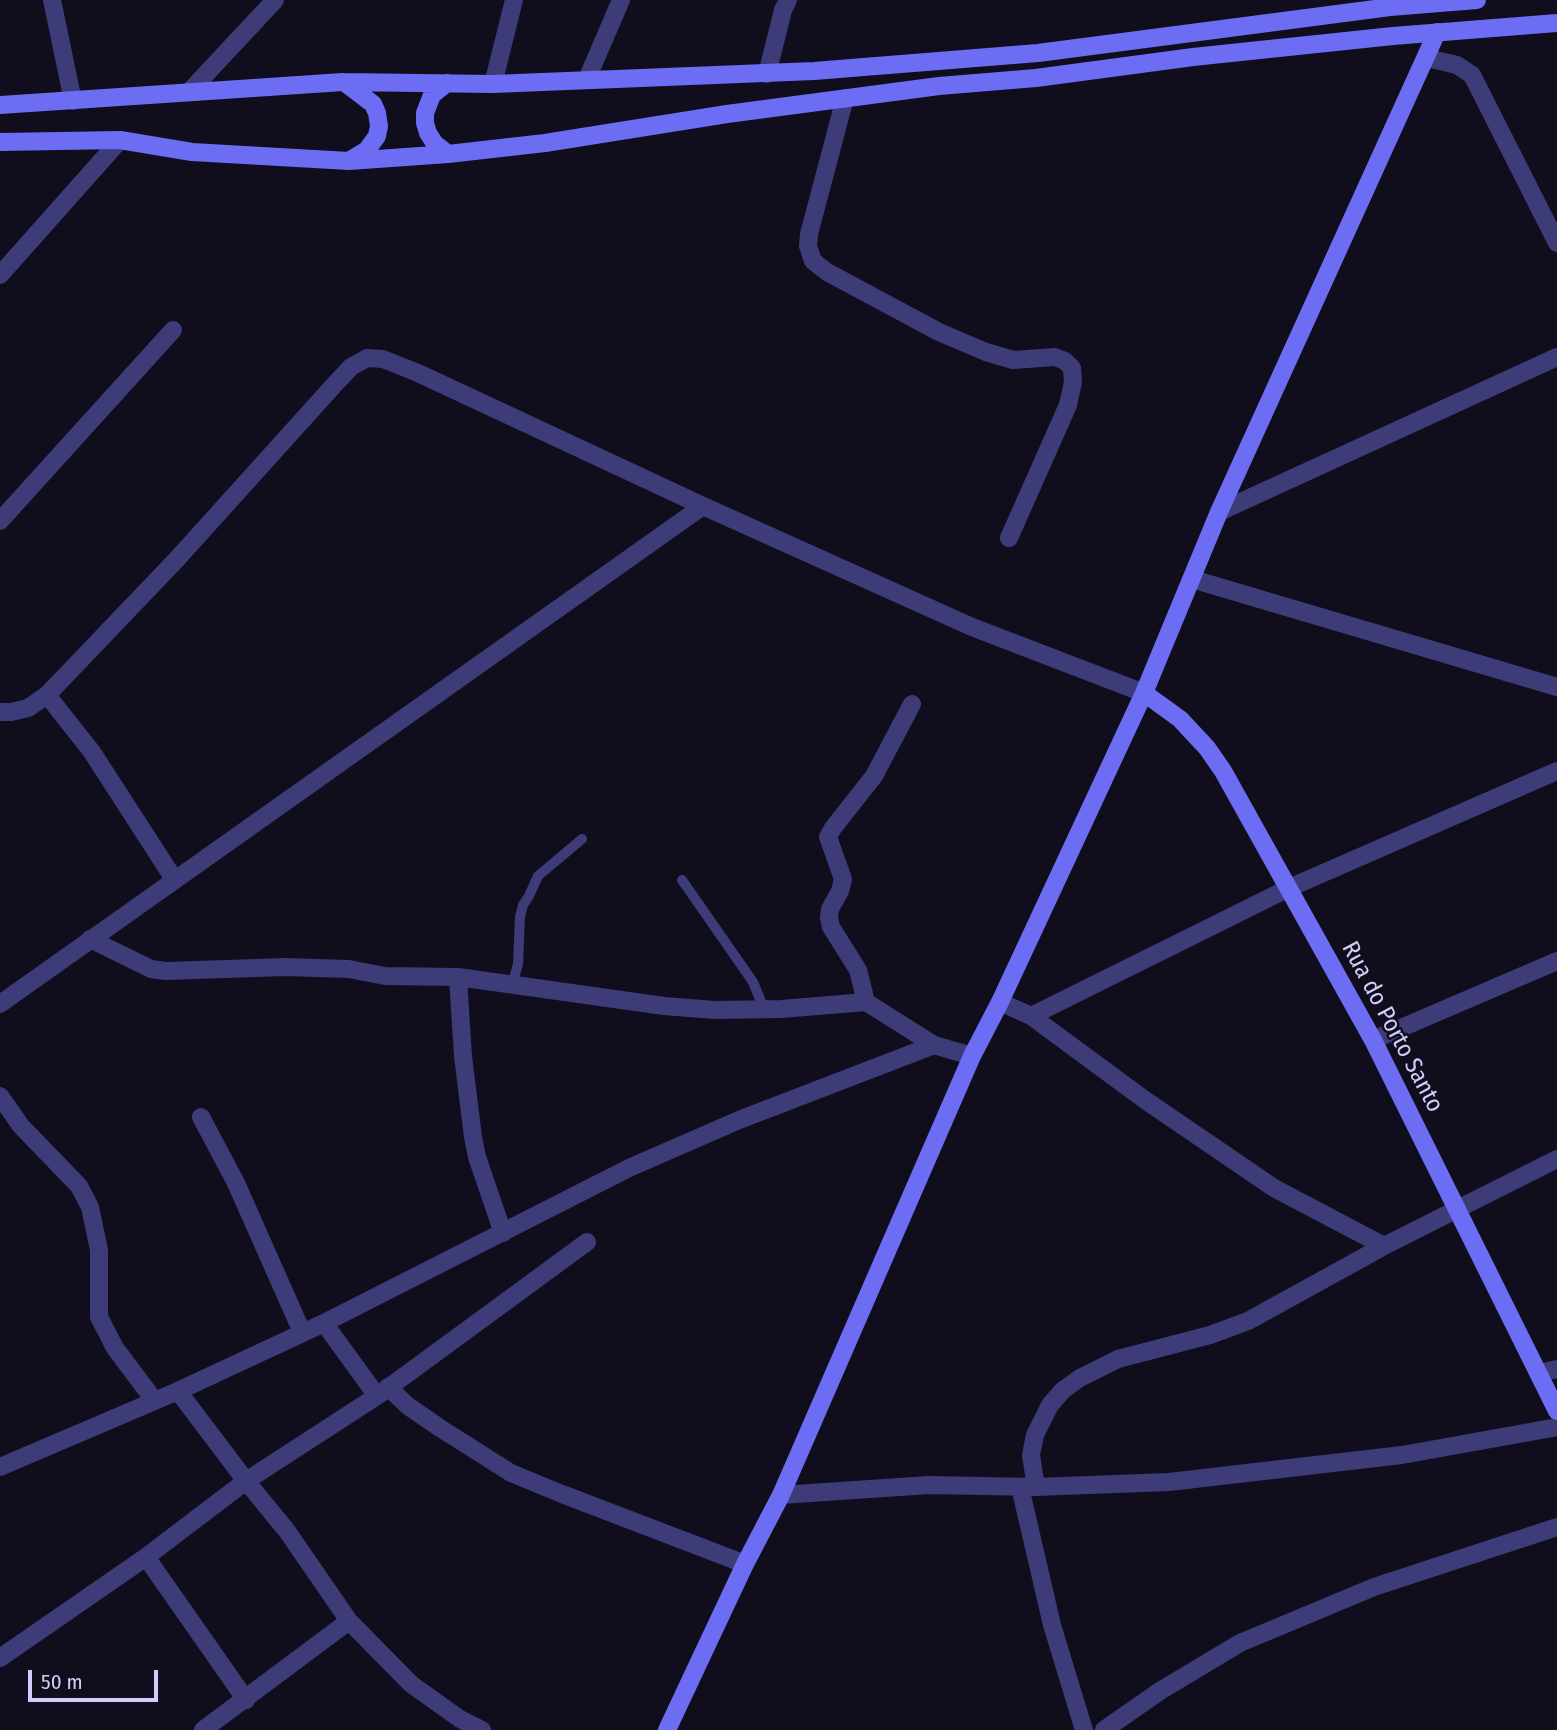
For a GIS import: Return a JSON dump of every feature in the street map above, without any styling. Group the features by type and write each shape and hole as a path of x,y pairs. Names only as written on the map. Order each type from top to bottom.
{"main road":[{"path":"0,105 343,82 493,84 767,74 1038,53 1390,7 1477,0"},
{"path":"0,142 120,141 192,152 349,161 448,154 545,143 845,98 1437,32 1557,23"},
{"path":"667,1730 745,1564 781,1495 972,1056 1000,1002 1144,693 1219,512 1437,32"},
{"path":"343,82 373,104 379,126 377,136 367,150 349,161"},
{"path":"447,83 432,95 425,113 425,123 435,144 448,154"},
{"name":"Rua do Porto Santo","path":"1144,693 1180,719 1207,748 1223,771 1373,1040 1557,1411"}],"street":[{"path":"52,0 73,101"},
{"path":"190,91 275,0"},
{"path":"493,84 514,0"},
{"path":"587,79 621,0"},
{"path":"767,74 788,0"},
{"path":"1427,58 1457,65 1472,75 1557,243"},
{"path":"845,98 809,234 808,246 813,261 827,272 939,332 986,352 1013,360 1055,356 1065,361 1072,369 1073,382 1068,405 1009,538"},
{"path":"0,275 120,141"},
{"path":"0,521 173,330"},
{"path":"1219,512 1557,357"},
{"path":"0,712 28,708 47,695 177,559 351,367 368,358 383,359 418,373 703,506 972,626 1144,693"},
{"path":"0,1004 703,506"},
{"path":"1192,579 1557,687"},
{"path":"47,695 92,752 174,879"},
{"path":"866,1002 858,971 831,927 830,909 841,891 844,879 828,837 832,828 874,776 912,704"},
{"path":"1031,1016 1289,888 1557,771"},
{"path":"90,939 150,969 166,971 286,967 349,969 385,976 458,977 664,1006 715,1010 866,1002 934,1045 972,1056"},
{"path":"1373,1040 1557,961"},
{"path":"458,977 461,1044 473,1137 477,1157 503,1233"},
{"path":"1000,1002 1031,1016 1145,1100 1274,1188 1384,1246"},
{"path":"0,1467 178,1391 324,1323 677,1146 934,1045"},
{"path":"0,1096 21,1126 79,1186 90,1207 99,1250 99,1317 115,1348 154,1400"},
{"path":"201,1117 236,1184 302,1332"},
{"path":"1084,1730 1052,1625 1028,1487 1035,1435 1050,1405 1063,1390 1080,1378 1118,1359 1210,1335 1248,1321 1384,1246 1557,1160"},
{"path":"0,1658 146,1557 246,1481 382,1392 587,1242"},
{"path":"324,1323 382,1392 511,1473 745,1564"},
{"path":"1539,1373 1557,1369"},
{"path":"178,1391 287,1531 349,1621 411,1684 460,1719 482,1730"},
{"path":"781,1495 896,1486 1028,1487 1169,1482 1402,1455 1557,1427"},
{"path":"1104,1730 1160,1691 1240,1643 1374,1587 1557,1527"},
{"path":"146,1557 246,1700"},
{"path":"204,1730 349,1621"}],"lane":[{"path":"512,985 518,964 523,905 538,876 582,839"},
{"path":"682,880 753,982 764,1009"}]}
